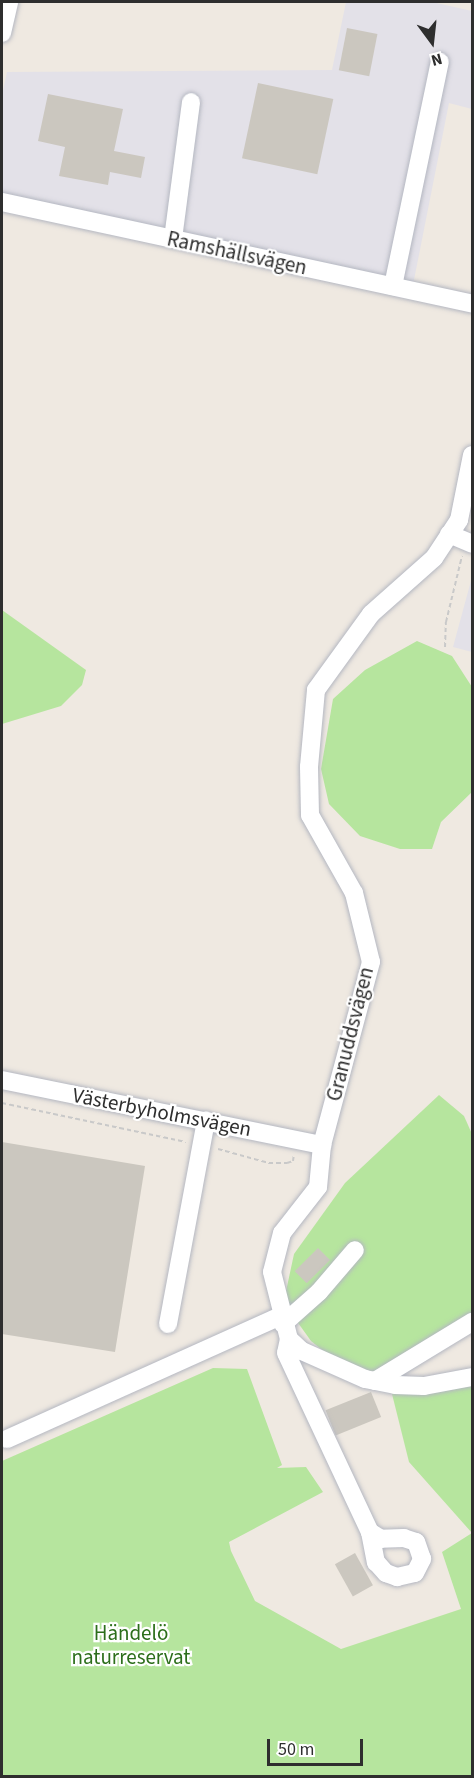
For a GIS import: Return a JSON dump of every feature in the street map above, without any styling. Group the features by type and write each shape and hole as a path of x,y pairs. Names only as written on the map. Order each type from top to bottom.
{"street":[{"path":"2,33 9,2"},
{"path":"393,286 440,62"},
{"path":"173,239 191,102"},
{"name":"Ramshällsvägen","path":"2,202 472,304"},
{"name":"Granuddsvägen","path":"370,1532 286,1353 284,1326 272,1272 274,1256 282,1233 318,1187 322,1145 371,962 354,893 310,815 309,767 316,690 371,615 434,558 463,540 459,520 472,455"},
{"name":"Västerbyholmsvägen","path":"2,1080 322,1145"},
{"path":"168,1324 206,1121"},
{"path":"7,1439 284,1326 319,1292 356,1250"},
{"path":"375,1381 472,1322"},
{"path":"284,1326 331,1365 375,1381 424,1386 472,1377"}],"path":[{"path":"445,647 446,622 463,540"},
{"path":"2,1103 200,1144 268,1163 293,1161 297,1140"}],"shaded area":[{"path":"346,2 432,2 472,11 472,109 449,103 413,285 2,194 2,95 7,72 332,70"},
{"path":"472,577 472,652 453,647"}],"green space":[{"path":"2,610 86,670 82,685 61,706 2,724"},
{"path":"417,641 452,656 472,687 472,792 441,822 432,849 400,849 360,836 329,804 321,769 333,699 365,670"},
{"path":"439,1095 464,1116 472,1134 472,1313 379,1372 365,1370 332,1358 311,1341 296,1320 285,1296 294,1254 345,1183"},
{"name":"Händelö naturreservat","path":"213,1368 247,1369 282,1465 277,1468 306,1467 323,1492 229,1542 255,1601 341,1649 461,1609 442,1552 472,1533 472,1776 2,1776 2,1461"},
{"path":"472,1386 472,1533 409,1462 391,1390 418,1394"}],"building":[{"path":"347,28 377,34 369,76 339,70"},
{"path":"258,83 333,99 317,174 242,158"},
{"path":"48,94 123,109 114,151 145,157 141,178 110,172 108,185 59,176 65,147 38,141"},
{"path":"2,1142 145,1166 115,1352 2,1334"},
{"path":"318,1248 330,1260 307,1283 295,1271"},
{"path":"371,1392 381,1417 336,1435 326,1410"},
{"path":"355,1553 373,1585 353,1597 335,1564"}]}
